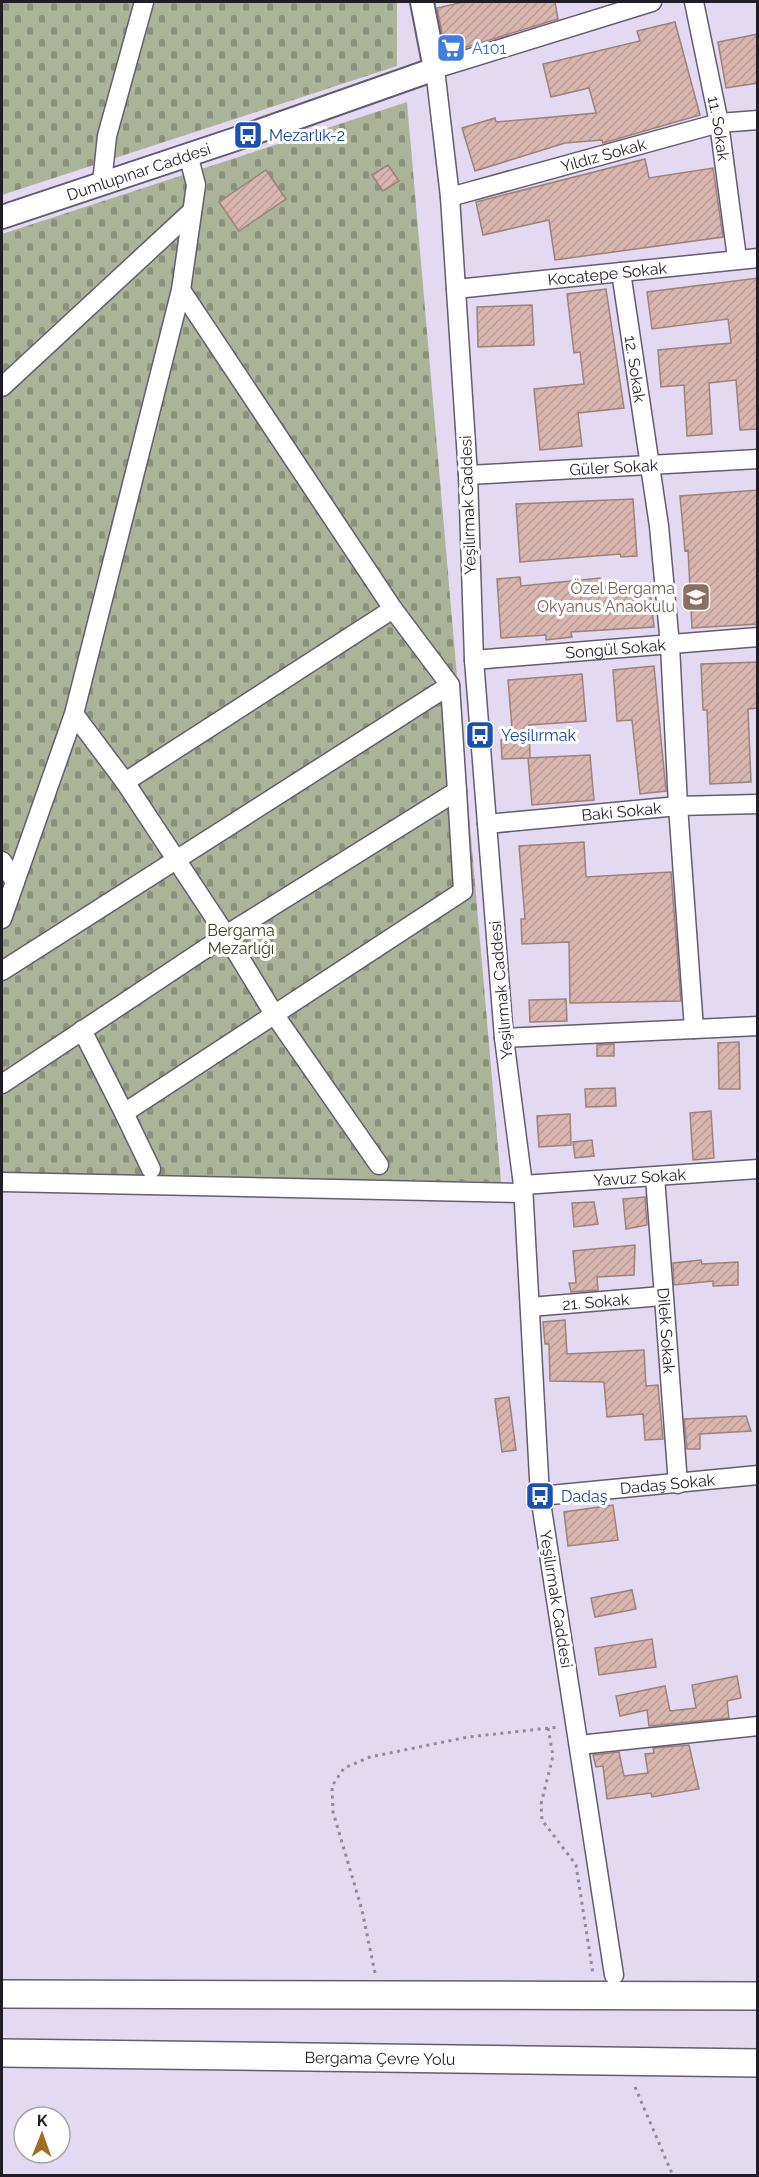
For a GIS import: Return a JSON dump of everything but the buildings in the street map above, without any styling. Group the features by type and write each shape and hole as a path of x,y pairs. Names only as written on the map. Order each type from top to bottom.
{"highway":[{"path":"2,1994 758,1996"},
{"name":"Bergama Çevre Yolu","path":"2,2053 758,2063"}],"main road":[{"name":"Yeşilırmak Caddesi","path":"422,2 435,69"},
{"name":"Dumlupınar Caddesi","path":"2,217 435,69"}],"street":[{"path":"102,183 107,136 144,2"},
{"name":"Dumlupınar Caddesi","path":"435,69 652,2"},
{"name":"11. Sokak","path":"694,2 719,123 737,258"},
{"name":"Yeşilırmak Caddesi","path":"435,69 450,197 468,475 474,660 504,1038 523,1189 540,1496 614,1975"},
{"name":"Yıldız Sokak","path":"450,197 719,123 758,120"},
{"path":"2,919 74,714 181,290 196,185 188,154"},
{"path":"2,387 192,211"},
{"name":"Kocatepe Sokak","path":"456,289 737,258 758,258"},
{"name":"12. Sokak","path":"621,272 654,483 670,645 678,806 694,1029"},
{"path":"124,1113 464,891 450,685 393,609 181,290"},
{"name":"Güler Sokak","path":"468,475 758,459"},
{"path":"125,782 393,609"},
{"name":"Songül Sokak","path":"474,660 758,637"},
{"path":"2,970 450,685"},
{"path":"74,714 125,782 226,935 274,1014 379,1165"},
{"path":"2,1084 226,935 457,791"},
{"name":"Baki Sokak","path":"487,824 678,806 758,804"},
{"path":"2,861 15,882"},
{"path":"504,1038 758,1026"},
{"path":"82,1030 151,1169"},
{"name":"Yavuz Sokak","path":"2,1182 523,1189 758,1169"},
{"name":"Dilek Sokak","path":"655,1177 662,1296 678,1484"},
{"name":"21. Sokak","path":"530,1307 662,1296"},
{"name":"Dadaş Sokak","path":"540,1496 678,1484 758,1474"},
{"path":"579,1745 758,1726"}],"path":[{"path":"376,1977 362,1910 333,1812 332,1786 344,1768 370,1757 468,1737 576,1724"},
{"path":"548,1728 553,1755 541,1804 542,1820 576,1865 593,1974"},
{"path":"635,2088 673,2175"}],"green space":[{"path":"2,2 397,2 397,66 2,195"},
{"name":"Bergama Mezarlığı","path":"407,102 501,1182 2,1174 2,941 5,898 2,896 2,234"}],"place":[{"name":"A101","path":"451,48"},
{"name":"Mezarlık-2","path":"248,135"},
{"name":"Özel Bergama Okyanus Anaokulu","path":"696,597"},
{"name":"Yeşilırmak","path":"480,735"},
{"name":"Dadaş","path":"540,1496"}]}
